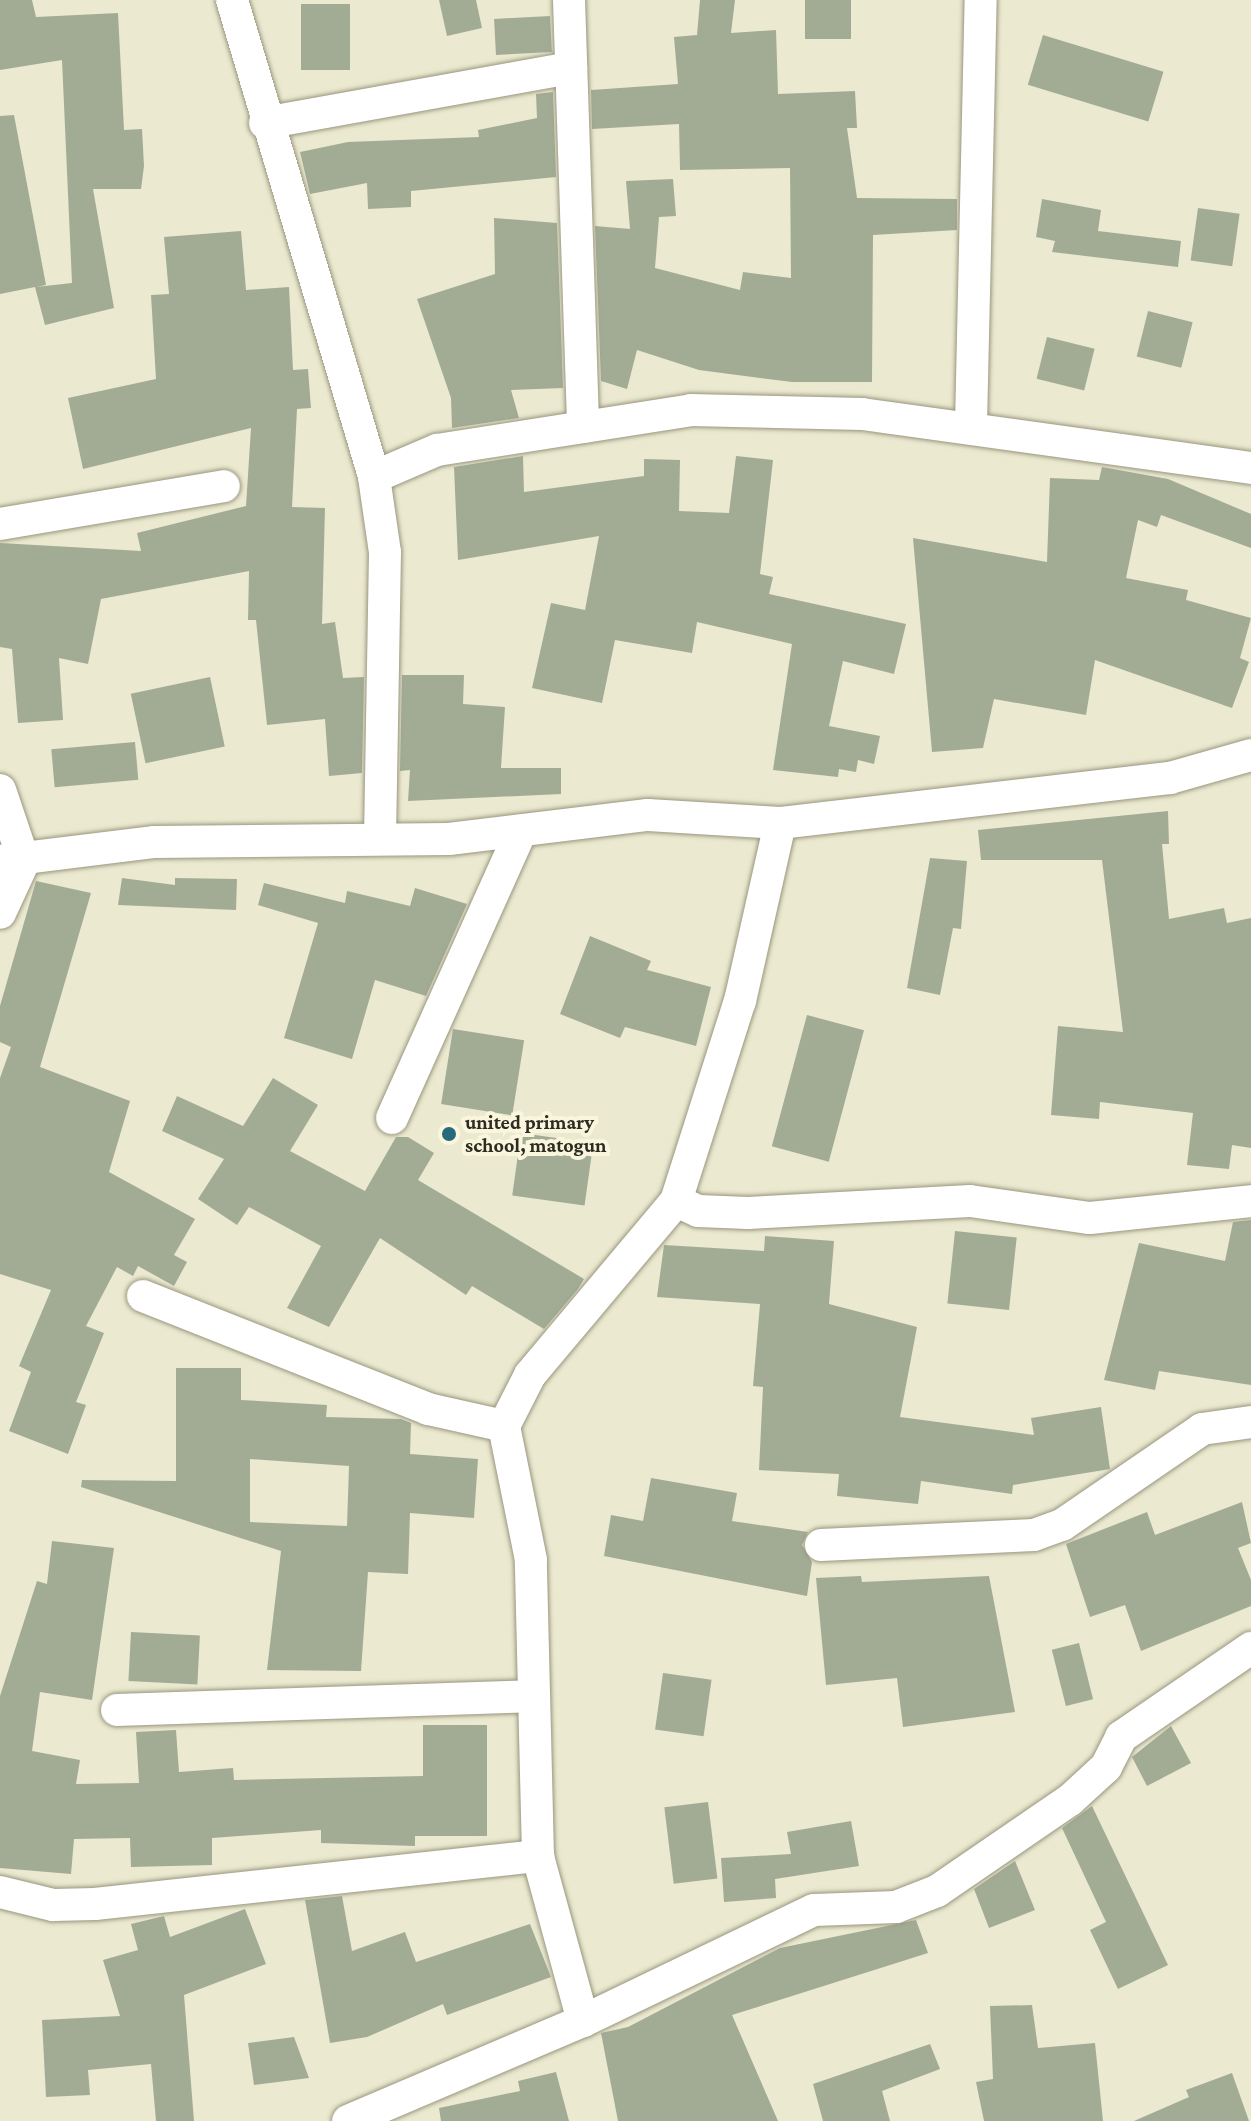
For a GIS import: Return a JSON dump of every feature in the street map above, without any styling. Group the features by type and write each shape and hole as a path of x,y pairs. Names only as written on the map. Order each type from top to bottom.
{"street":[{"path":"232,0 265,123 374,477 385,552 380,836"},
{"path":"569,0 583,427"},
{"path":"971,425 981,0"},
{"path":"265,123 571,68"},
{"path":"374,477 437,450 691,410 971,425 1251,468"},
{"path":"0,524 224,486"},
{"path":"12,861 155,842 521,831 648,815 780,823 1170,778 1251,755"},
{"path":"0,790 12,861 0,913"},
{"path":"583,2021 538,1856 529,1696 531,1560 504,1426 530,1375 676,1201 740,1001 780,823"},
{"path":"392,1118 521,831"},
{"path":"676,1201 698,1211 748,1213 970,1201 1090,1218 1251,1201"},
{"path":"143,1296 428,1409 504,1426"},
{"path":"821,1545 1034,1535 1062,1525 1202,1429 1251,1422"},
{"path":"348,2121 583,2021 814,1910 896,1907 937,1891 1070,1800 1106,1767 1121,1737 1251,1648"},
{"path":"117,1710 529,1696"},
{"path":"0,1892 53,1905 95,1904 538,1856"}],"building":[{"path":"0,0 32,0 36,17 118,13 124,130 142,129 144,166 141,189 93,189 114,308 45,325 35,287 0,294 0,116 14,115 46,285 36,287 72,283 62,60 0,70"},
{"path":"439,0 476,0 482,28 447,36"},
{"path":"700,0 735,0 731,33 776,30 778,94 855,91 857,128 847,128 857,198 957,199 957,230 873,235 872,382 792,382 699,370 637,350 627,389 601,381 595,226 630,229 626,181 673,179 676,216 659,217 655,268 740,290 743,272 791,278 790,168 680,170 679,124 592,129 591,90 678,84 674,37 697,35"},
{"path":"805,0 851,0 851,39 805,39"},
{"path":"301,4 350,4 350,70 301,70"},
{"path":"550,16 552,52 496,55 494,19"},
{"path":"1043,35 1163,72 1148,122 1028,85"},
{"path":"553,92 556,177 411,191 411,207 368,209 367,183 310,194 300,152 348,142 479,137 478,130 537,118 536,94"},
{"path":"1042,199 1101,210 1098,231 1181,241 1178,267 1052,252 1055,241 1036,237"},
{"path":"1198,208 1240,214 1232,266 1191,260"},
{"path":"494,218 557,223 563,388 511,390 519,418 452,428 451,398 417,299 495,274"},
{"path":"241,231 246,290 289,287 293,370 308,369 311,408 297,409 292,507 325,508 322,624 335,622 343,678 364,677 362,773 329,776 325,719 267,725 256,620 248,620 249,571 101,599 88,664 59,658 63,720 18,723 12,649 0,647 0,543 141,551 137,533 246,506 251,428 83,469 68,398 156,379 151,295 169,294 164,237"},
{"path":"1148,311 1193,322 1181,368 1137,357"},
{"path":"1047,337 1095,349 1084,391 1037,379"},
{"path":"523,456 524,492 644,476 644,459 680,460 679,511 729,513 736,456 773,460 760,574 773,577 769,594 906,624 894,674 843,661 829,726 880,736 874,764 858,760 856,772 839,769 838,777 773,770 792,644 697,622 692,653 615,640 602,703 532,688 551,603 585,610 599,536 458,560 454,467"},
{"path":"1102,467 1168,479 1251,514 1251,548 1161,515 1157,527 1138,520 1126,578 1188,590 1186,600 1251,618 1240,658 1249,662 1232,708 1095,660 1086,715 994,699 983,748 932,752 913,538 1047,562 1050,478 1099,480"},
{"path":"402,675 464,675 463,704 505,707 501,768 561,768 561,794 408,801 410,770 400,771"},
{"path":"210,677 225,746 146,763 131,694"},
{"path":"135,742 138,780 55,787 51,749"},
{"path":"1168,811 1169,844 1162,844 1169,919 1224,908 1227,923 1251,918 1251,1148 1232,1145 1229,1169 1187,1165 1193,1113 1100,1102 1099,1119 1051,1115 1058,1026 1123,1032 1102,860 981,860 978,830"},
{"path":"930,858 967,861 961,929 953,928 940,995 907,988"},
{"path":"122,878 175,885 175,878 237,879 236,910 118,905"},
{"path":"36,881 91,893 40,1067 130,1101 109,1172 195,1219 174,1255 187,1262 174,1286 138,1266 133,1276 117,1267 86,1326 104,1333 76,1402 86,1405 68,1454 9,1431 31,1372 19,1366 51,1290 0,1274 0,1078 11,1047 0,1042 0,1006"},
{"path":"264,883 345,903 347,891 410,906 415,888 467,904 426,996 375,980 352,1059 284,1038 318,923 258,905"},
{"path":"590,936 651,961 647,970 711,987 696,1046 625,1027 620,1038 560,1014"},
{"path":"807,1015 864,1030 829,1162 772,1146"},
{"path":"453,1029 524,1040 512,1115 441,1104"},
{"path":"273,1078 318,1105 290,1151 365,1191 396,1137 408,1137 434,1153 418,1180 584,1279 578,1289 544,1329 472,1286 466,1295 380,1238 329,1327 287,1308 321,1246 249,1207 237,1225 198,1199 224,1159 162,1131 177,1096 243,1126"},
{"path":"521,1133 593,1143 585,1206 512,1195"},
{"path":"1251,1220 1251,1385 1159,1371 1155,1390 1104,1380 1139,1243 1225,1261 1233,1222"},
{"path":"955,1231 1017,1237 1009,1310 947,1304"},
{"path":"765,1236 834,1241 829,1304 917,1327 900,1417 1034,1435 1031,1418 1101,1407 1110,1469 1013,1485 1012,1494 921,1481 918,1504 837,1496 839,1474 759,1470 763,1387 753,1386 760,1304 657,1297 664,1245 764,1251"},
{"path":"176,1368 241,1368 241,1400 327,1405 326,1417 401,1419 411,1423 410,1454 478,1459 474,1518 410,1513 408,1574 368,1572 361,1671 267,1670 281,1551 81,1487 82,1480 176,1481","holes":["250,1459 349,1466 347,1526 250,1522"]},
{"path":"651,1478 737,1493 732,1521 808,1532 802,1545 812,1562 807,1596 604,1556 611,1515 643,1521"},
{"path":"1242,1502 1251,1543 1238,1548 1251,1580 1251,1606 1141,1651 1125,1605 1090,1617 1066,1544 1147,1512 1155,1535"},
{"path":"52,1541 114,1548 92,1700 40,1692 32,1751 80,1760 76,1784 139,1783 136,1732 176,1730 179,1772 233,1768 234,1780 423,1776 423,1725 487,1725 487,1836 415,1836 415,1846 321,1843 321,1830 212,1838 212,1865 131,1867 130,1838 74,1839 71,1874 0,1868 0,1696 37,1581 47,1584"},
{"path":"861,1576 862,1582 989,1576 1015,1712 903,1727 897,1678 826,1685 816,1578"},
{"path":"131,1632 200,1636 197,1685 128,1681"},
{"path":"1079,1643 1093,1699 1066,1706 1052,1650"},
{"path":"663,1673 712,1680 704,1736 655,1729"},
{"path":"1171,1726 1191,1763 1147,1786 1132,1757"},
{"path":"708,1802 717,1878 674,1884 664,1807"},
{"path":"1092,1806 1168,1965 1118,1989 1090,1930 1106,1922 1062,1828"},
{"path":"851,1821 859,1866 775,1879 776,1898 724,1902 721,1858 791,1854 787,1832"},
{"path":"1015,1861 1035,1910 989,1928 974,1889"},
{"path":"342,1896 352,1951 405,1932 416,1962 530,1924 551,1977 447,2015 443,2004 367,2037 330,2043 305,1900"},
{"path":"245,1909 266,1964 184,1995 194,2121 156,2121 151,2064 88,2070 90,2095 46,2097 42,2020 120,2016 103,1960 138,1950 131,1924 164,1916 170,1937"},
{"path":"916,1920 928,1953 732,2015 778,2121 618,2121 601,2033 628,2027 780,1948"},
{"path":"1032,2005 1038,2048 1095,2043 1103,2121 984,2121 976,2082 993,2079 990,2006"},
{"path":"294,2037 309,2078 254,2085 248,2043"},
{"path":"930,2044 940,2069 882,2091 890,2121 823,2121 813,2084"},
{"path":"556,2072 569,2121 441,2121 439,2108 520,2091 518,2081"},
{"path":"1232,2073 1249,2121 1134,2121 1189,2097 1186,2090"}],"place":[{"name":"united primary school, matogun","path":"449,1134"}]}
